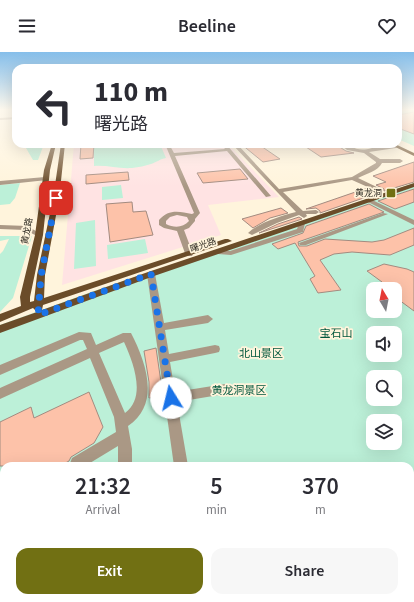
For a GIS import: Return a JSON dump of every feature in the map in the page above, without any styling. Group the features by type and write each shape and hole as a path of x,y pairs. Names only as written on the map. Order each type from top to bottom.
{"main road":[{"path":"402,147 414,151"},
{"name":"黄龙路","path":"26,308 25,297 39,235 45,179 53,148"},
{"path":"38,315 41,276 56,198 62,148"},
{"path":"401,148 414,155"},
{"path":"48,167 54,168 60,165"},
{"name":"曙光路","path":"0,318 38,304 414,180"},
{"name":"曙光路","path":"0,329 151,274 218,252 302,217 365,202 414,186"},
{"path":"404,189 414,189"},
{"path":"26,308 38,315"}],"street":[{"path":"169,148 197,213 192,218 192,223 180,229 166,227 163,225 162,220 168,215 177,213 186,214 192,218"},
{"path":"238,148 302,217"},
{"path":"348,148 352,150 365,151 379,148"},
{"path":"172,155 228,150 268,196"},
{"path":"365,151 379,161 400,161"},
{"path":"360,176 379,164 379,161"},
{"path":"278,191 360,176 374,175"},
{"path":"353,178 381,191"},
{"path":"0,183 45,179"},
{"path":"365,202 385,214 411,224"},
{"path":"365,202 411,224"},
{"path":"303,243 385,214"},
{"path":"0,227 26,228 39,235"},
{"path":"180,229 189,254"},
{"path":"0,233 39,235"},
{"path":"151,274 180,462"},
{"path":"160,327 208,319"},
{"path":"0,370 78,336 87,336 120,417 125,462"},
{"path":"0,394 127,336 141,369 142,395 136,412 122,429 78,462"},
{"path":"165,359 215,349"},
{"path":"171,398 225,389"}],"shaded area":[{"path":"74,148 232,148 279,197 208,205 221,235 62,285"}],"green space":[{"path":"402,135 414,135 414,146 402,141"},
{"path":"26,148 42,148 38,160 33,160"},
{"path":"94,148 162,148 166,158 149,165 132,168 94,166"},
{"path":"20,183 15,198 10,204 0,205 0,185"},
{"name":"北山景区","path":"414,183 414,462 0,462 0,325 94,291"},
{"path":"121,185 123,198 102,200 102,187"},
{"path":"95,220 96,266 74,269 76,223"},
{"path":"0,236 32,236 13,298 0,312 0,254 9,239 0,241"},
{"path":"145,239 148,253 108,259 107,245"}],"building":[{"path":"81,148 94,148 93,158 80,159"},
{"path":"246,148 264,148 280,159 263,162"},
{"path":"308,148 341,148 354,153 321,157"},
{"path":"414,162 414,182 384,191 384,189 376,185 386,182 373,176"},
{"path":"240,169 248,179 203,183 197,173"},
{"path":"128,172 129,180 86,184 86,175"},
{"path":"367,188 378,193 320,213 320,211 316,208 306,209"},
{"path":"414,189 414,202 395,209 378,201"},
{"path":"132,202 133,212 146,211 153,235 110,242 106,204"},
{"path":"369,204 384,212 298,242 299,246 307,246 325,239 372,242 384,240 414,228 414,245 390,255 352,252 334,254 320,260 341,290 318,293 310,279 315,276 295,243 278,249 272,244 303,233 306,226"},
{"path":"281,208 288,213 270,218 253,228 242,219"},
{"path":"299,217 302,219 259,233 278,224"},
{"path":"384,264 414,272 414,311 402,302 402,282 382,282 367,271"},
{"path":"156,348 163,396 149,398 149,382 144,351"},
{"path":"89,392 103,427 94,443 71,457 67,462 0,462 0,422 31,407 34,418"}],"place":[{"name":"黄龙洞","path":"391,193"}],"route":[{"path":"56,198 41,276 38,315 151,274 171,398"}],"park label":[{"name":"宝石山","path":"336,333"},
{"name":"黄龙洞景区","path":"239,390"}]}
